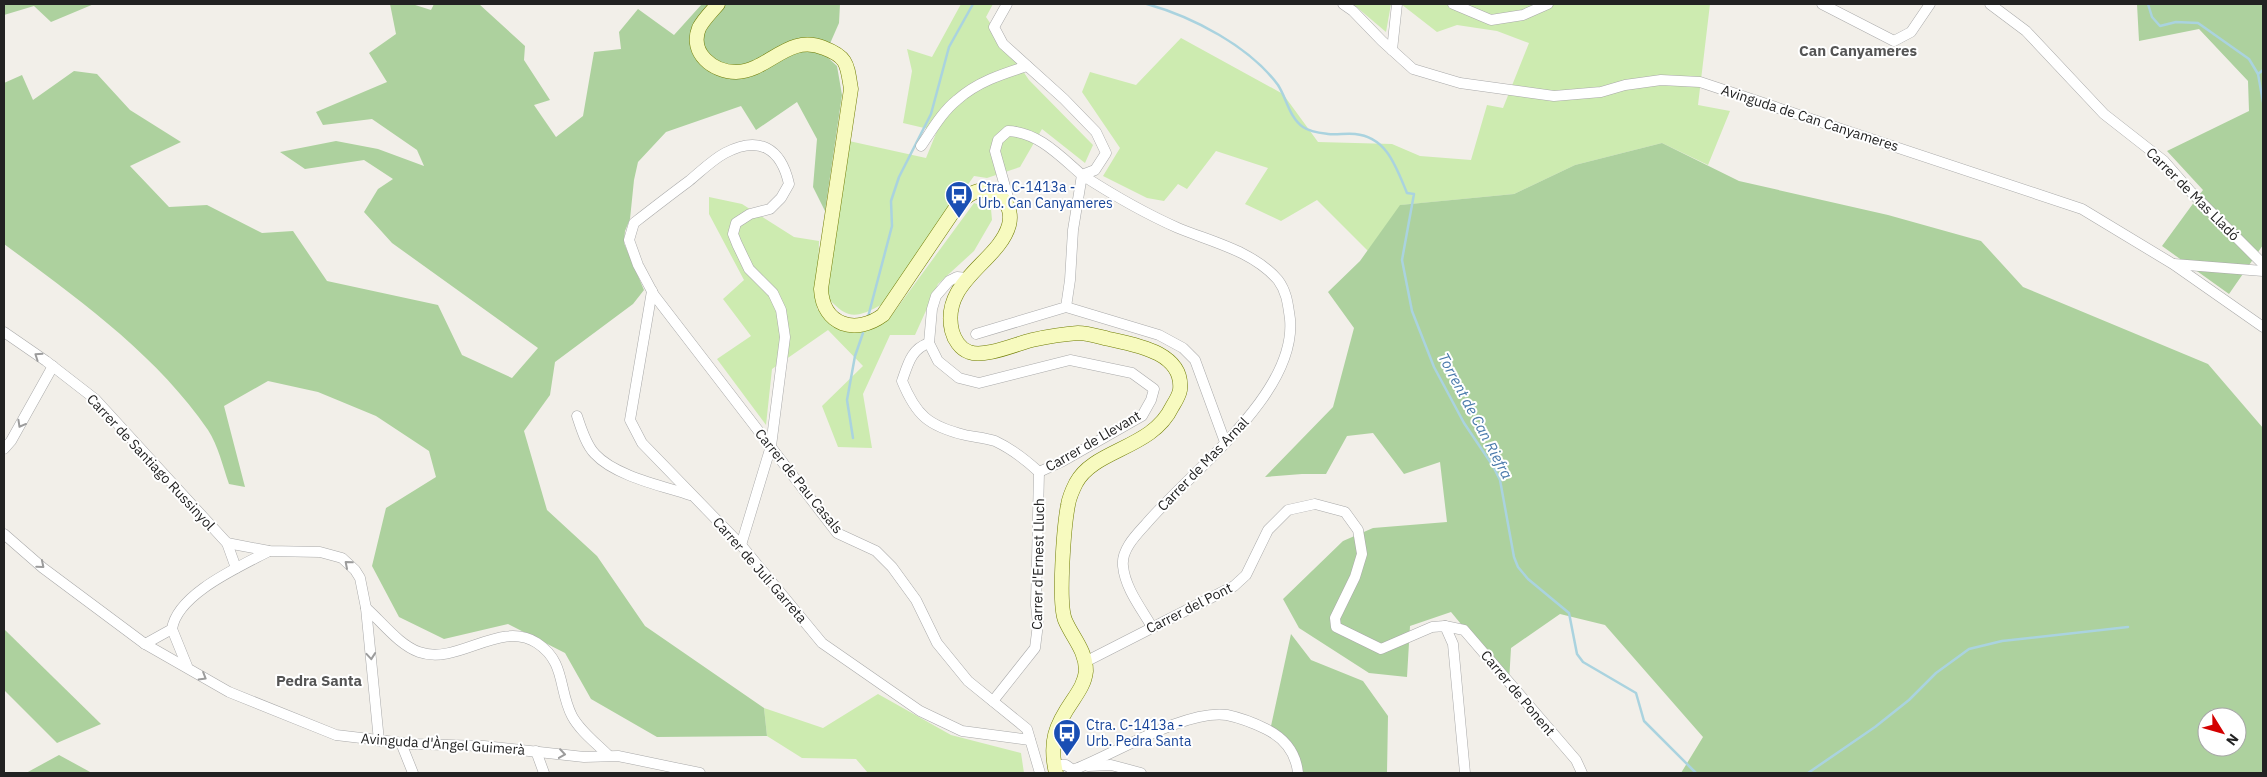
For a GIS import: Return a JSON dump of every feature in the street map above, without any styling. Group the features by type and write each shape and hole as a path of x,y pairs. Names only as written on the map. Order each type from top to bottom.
{"main road":[{"path":"718,4 699,28 696,44 704,60 718,70 737,72 757,66 797,44 816,44 834,51 846,62 851,88 821,289 821,298 832,318 852,326 874,321 883,315 958,203 977,191 988,191 1001,196 1007,204 1009,224 1005,234 967,278 955,297 950,320 954,338 961,347 970,353 990,352 1032,340 1080,333 1141,346 1164,356 1179,373 1180,392 1169,414 1148,436 1094,465 1077,481 1068,503 1061,602 1065,620 1076,639 1085,662 1085,678 1057,726 1053,739 1054,763"}],"street":[{"path":"1007,4 994,27 1003,44 1064,99 1096,132 1106,153 1095,170 1082,175"},
{"name":"Avinguda de Can Canyameres","path":"1343,4 1354,11 1413,69 1460,83 1554,96 1601,92 1625,85 1660,80 1700,82 2082,210 2173,264 2263,327"},
{"path":"1392,50 1397,4"},
{"path":"1453,4 1491,20 1523,15 1548,4"},
{"path":"1822,4 1894,41 1911,32 1930,4"},
{"name":"Carrer de Mas Lladó","path":"1990,4 2026,32 2104,114 2164,161 2191,192 2263,264"},
{"path":"921,146 938,121 957,100 982,82 1027,66"},
{"path":"1007,204 1008,197 996,152 998,140 1008,131 1023,132 1052,149 1082,175"},
{"name":"Carrer de Pau Casals","path":"770,446 785,338 781,310 773,293 749,269 733,234 736,223 750,214 770,210 781,198 789,184 786,168 775,153 760,144 744,145 725,153 634,223 629,240 638,265 652,291 770,446 837,533 876,551 892,567 916,600 937,643 968,681 1028,729 1039,770"},
{"path":"988,191 998,184 1003,175"},
{"path":"1066,307 1073,230 1082,175"},
{"name":"Carrer de Mas Arnal","path":"1082,175 1128,205 1229,247 1262,264 1279,281 1287,297 1291,335 1285,356 1271,384 1248,420 1158,510 1129,543 1122,564 1132,594 1152,627"},
{"path":"2173,264 2263,271"},
{"path":"967,278 957,277 949,281 936,296 932,309 929,343 921,346 911,356 902,381 911,403 931,424 958,433 994,441 1019,454 1039,472"},
{"name":"Carrer de Juli Garreta","path":"652,291 630,420 642,443 741,545 822,643 920,711 962,731 1030,740"},
{"path":"976,334 1066,307 1159,335 1183,348 1195,360 1226,442"},
{"name":"Carrer de Santiago Russinyol","path":"4,332 53,366 95,399 227,543 236,568"},
{"name":"Carrer de Llevant","path":"929,343 938,361 959,378 979,383 1070,360 1132,372 1154,388 1151,400 1142,416 1063,461 1039,472"},
{"path":"4,449 11,441 53,366"},
{"path":"577,416 581,429 594,454 611,466 694,496"},
{"path":"741,545 770,446"},
{"name":"Carrer d'Ernest Lluch","path":"993,701 1035,648 1038,624 1036,605 1039,472"},
{"name":"Carrer del Pont","path":"1085,662 1234,586 1246,574 1268,530 1288,510 1315,504 1345,512 1358,530 1362,554 1355,577 1334,618 1336,627 1380,649 1432,627 1445,626"},
{"name":"Avinguda d'Àngel Guimerà","path":"4,534 43,568 145,644 187,666 229,692 336,736 401,743 484,746 584,757 608,755 635,758 700,773"},
{"path":"227,543 269,551 307,550 332,554 342,558 355,570 360,578 366,608 379,741"},
{"path":"187,666 172,629 176,614 187,601 236,568 269,551"},
{"path":"366,608 408,647 434,655 449,653 516,635 536,642 557,664 573,718 608,755"},
{"path":"1445,626 1453,644 1465,773"},
{"name":"Carrer de Ponent","path":"1445,626 1464,630 1576,760 1582,773"},
{"path":"145,644 172,629"},
{"path":"1073,772 1191,718 1225,715 1250,721 1276,734 1288,746 1297,762 1298,773"},
{"path":"401,743 413,773"},
{"path":"536,751 544,773"},
{"path":"1039,770 1054,763 1066,765 1073,772"},
{"path":"1073,772 1093,765 1111,764 1140,773"}],"green space":[{"path":"4,4 94,4 51,22 34,6 4,15"},
{"path":"390,4 412,4 431,10 434,4 479,4 525,46 524,60 550,100 534,105 556,137 583,116 594,52 621,49 619,32 638,9 674,35 702,4 840,4 839,23 825,55 837,66 842,95 825,211 813,187 817,139 797,102 756,130 741,106 666,132 638,162 630,219 625,231 624,243 644,290 633,304 555,362 550,395 524,431 547,510 597,556 645,626 764,708 767,736 657,737 591,699 565,653 508,624 444,639 399,617 372,566 386,508 436,477 429,451 376,416 318,392 268,381 224,406 245,487 229,484 212,436 187,402 164,376 114,329 4,244 4,83 22,75 33,100 74,71 97,74 130,110 181,142 130,166 169,207 207,205 262,233 293,231 327,281 438,305 462,355 512,378 538,348 392,243 364,212 378,189 393,179 364,160 305,169 280,152 336,141 378,149 424,166 417,150 372,119 323,125 316,112 387,82 369,53 396,34"},
{"path":"961,4 993,4 986,17 1029,80 1093,145 1085,163 1042,129 1020,167 987,178 974,176 883,304 859,314 847,313 827,297 828,270 849,141 926,158 937,131 903,123 912,71 907,49 932,57"},
{"path":"1353,4 1391,4 1386,32"},
{"path":"1401,4 1710,4 1698,105 1730,111 1708,165 1662,143 1575,165 1514,194 1401,205 1368,251 1317,200 1281,221 1245,204 1268,168 1216,151 1187,189 1178,184 1164,201 1147,198 1103,176 1120,148 1082,92 1090,72 1136,85 1181,38 1283,94 1318,142 1392,144 1420,156 1471,160 1487,105 1503,108 1529,43 1497,31 1457,25 1437,32"},
{"path":"2137,4 2263,4 2263,245 2229,294 2162,246 2203,190 2167,151 2249,111 2248,81 2199,29 2139,41"},
{"path":"1662,143 1739,181 1888,215 1981,241 2023,287 2208,364 2263,428 2263,773 1681,773 1703,737 1605,625 1560,614 1511,648 1509,682 1451,612 1410,626 1407,677 1369,673 1299,628 1283,599 1343,541 1373,528 1447,522 1440,462 1404,474 1373,433 1347,436 1326,474 1265,477 1333,407 1354,328 1328,292 1360,261 1400,205 1514,194 1575,165"},
{"path":"709,197 742,204 794,237 819,241 817,309 846,326 889,319 974,203 991,209 992,220 974,251 938,284 915,335 890,335 863,394 872,448 838,447 822,406 863,366 828,330 772,369 766,425 717,359 751,336 723,299 744,280 709,214"},
{"path":"4,629 101,724 57,743 4,690"},
{"path":"1291,634 1311,660 1363,681 1388,716 1387,773 1297,773 1297,761 1271,726"},
{"path":"878,694 951,735 1021,753 1024,773 868,773 856,759 802,758 767,736 764,708 823,728"},
{"path":"59,755 92,773 26,773"}],"waterway":[{"path":"868,317 892,226 891,201 899,177 931,114 949,47 973,4"},
{"name":"Torrent de Can Riefra","path":"1147,4 1201,25 1252,58 1278,85 1291,113 1303,127 1322,133 1366,136 1383,147 1389,155 1407,193 1414,194 1402,260 1412,311 1434,367 1464,423 1493,466 1500,480 1514,557 1518,567 1528,579 1569,613 1577,654 1583,662 1636,693 1644,721 1696,773"},
{"path":"2148,4 2152,17 2160,26 2176,22 2198,23 2249,59 2258,74 2263,102"},
{"path":"2258,74 2263,70"},
{"path":"853,438 847,400 855,356 863,333"},
{"path":"1808,773 1875,727 1909,700 1936,673 1969,649 2002,641 2128,627"}],"place":[{"name":"Ctra. C-1413a - Urb. Can Canyameres","path":"959,219"},
{"name":"Ctra. C-1413a - Urb. Pedra Santa","path":"1067,757"}],"district":[{"name":"Can Canyameres","path":"1858,51"},
{"name":"Pedra Santa","path":"319,681"}]}
